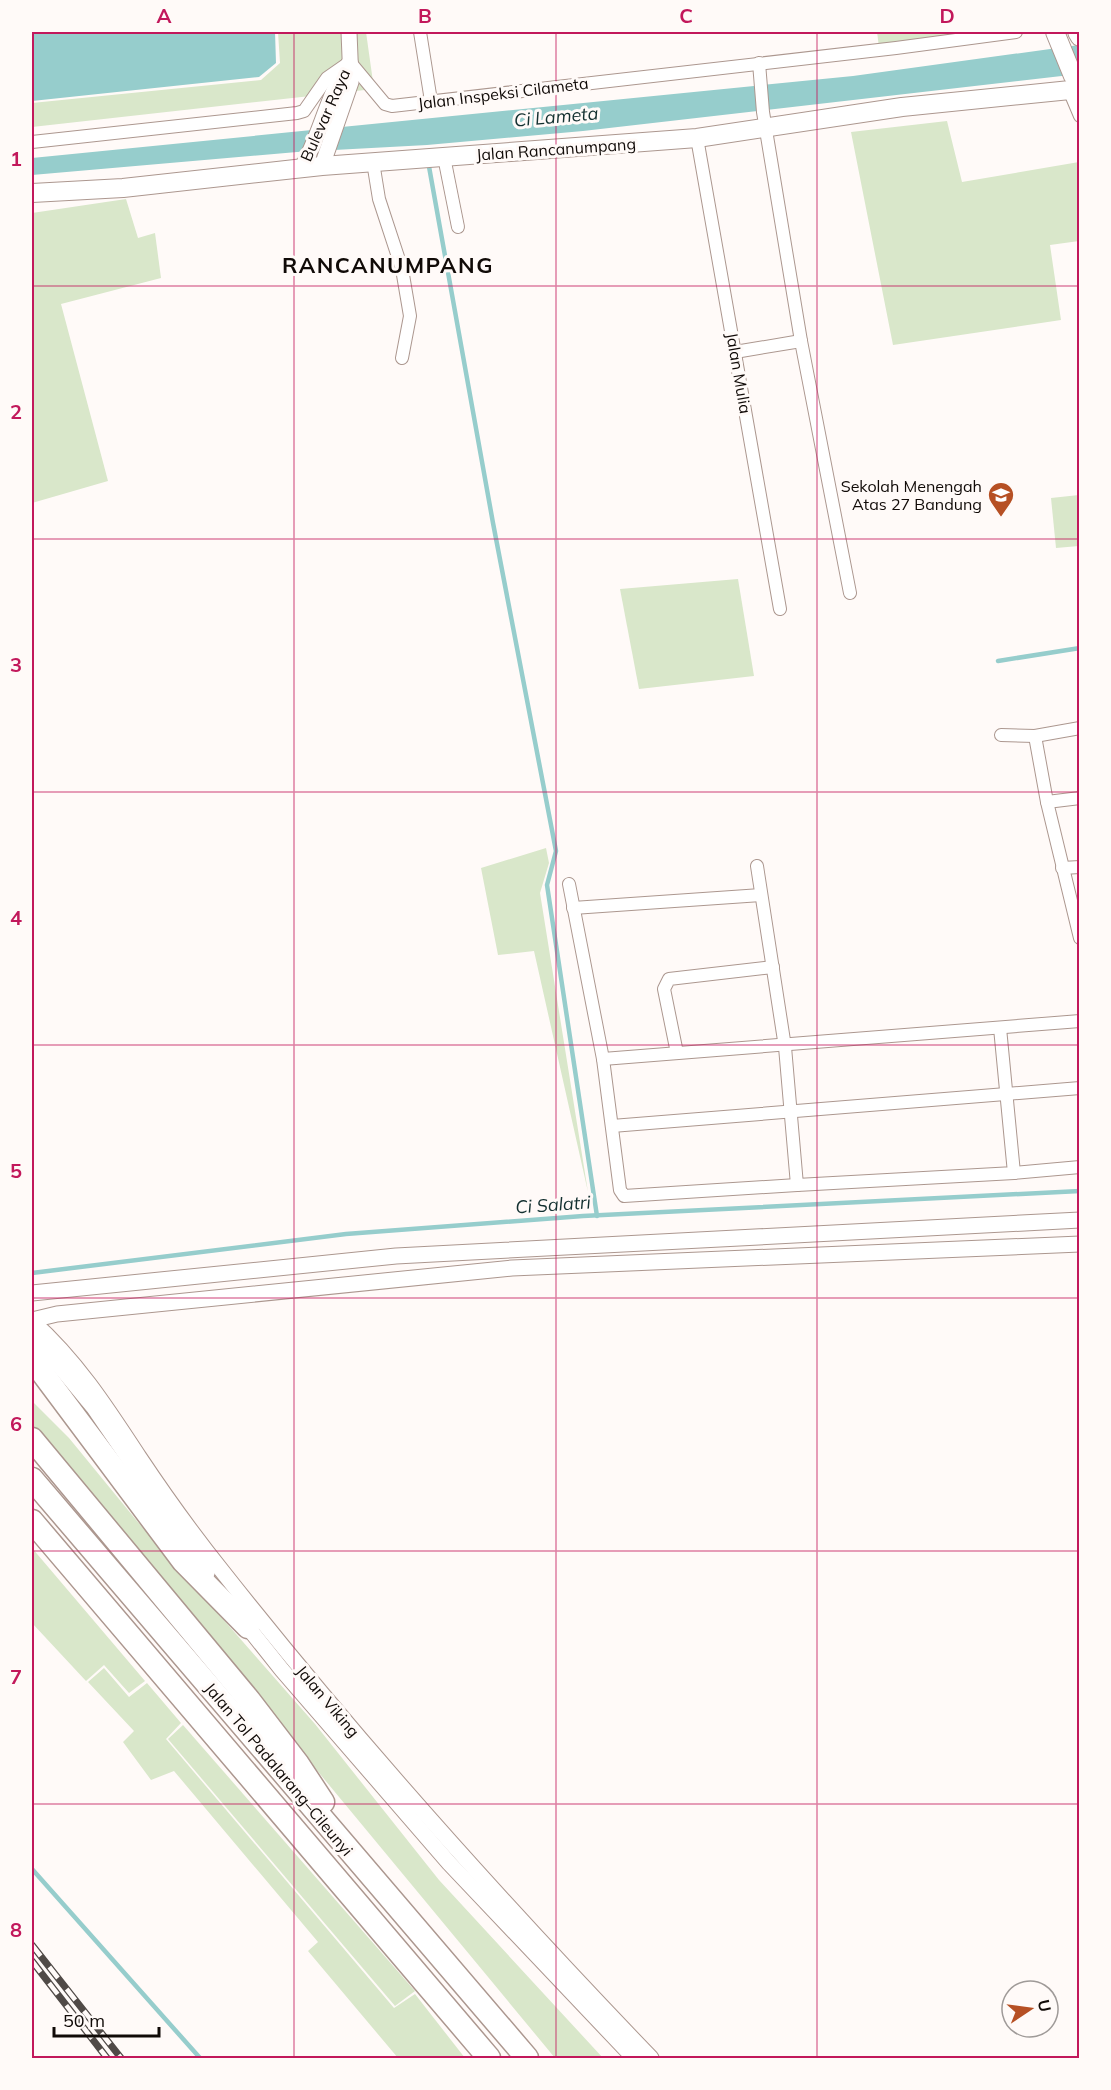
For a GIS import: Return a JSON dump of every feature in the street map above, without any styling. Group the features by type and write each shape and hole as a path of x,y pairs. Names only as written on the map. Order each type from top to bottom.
{"highway":[{"path":"32,1359 183,1561 248,1627"},
{"path":"32,1439 213,1656 298,1764 370,1876 348,1894"},
{"name":"Jalan Tol Padalarang–Cileunyi","path":"32,1479 527,2058"},
{"name":"Jalan Tol Padalarang–Cileunyi","path":"32,1521 489,2058"}],"main road":[{"path":"1056,32 1074,85"},
{"path":"1077,32 1080,37"},
{"name":"Jalan Rancanumpang","path":"32,193 123,188 314,161 373,162 697,138 766,130 902,107 1074,85"}],"street":[{"name":"Bulevar Raya","path":"314,161 335,108 340,76 350,62 349,32"},
{"path":"420,32 431,101"},
{"name":"Jalan Inspeksi Cilameta","path":"350,62 388,106 759,68 1016,32"},
{"path":"32,142 297,113 304,111 327,78 350,62"},
{"path":"759,68 762,107 801,341 850,593"},
{"path":"1074,85 1080,116"},
{"name":"Jalan Mulia","path":"697,138 780,609"},
{"path":"437,158 458,227"},
{"path":"373,162 379,199 402,269 410,316 402,358"},
{"path":"735,351 801,341"},
{"path":"1001,735 1035,736 1080,728"},
{"path":"1035,736 1047,802 1080,938"},
{"path":"1047,802 1080,798"},
{"path":"757,866 784,1042 797,1185"},
{"path":"1062,868 1080,867"},
{"path":"569,884 603,1059 620,1190 624,1196 1080,1167"},
{"path":"573,908 761,895"},
{"path":"677,1053 664,989 669,979 772,967"},
{"path":"603,1059 784,1042 1080,1021"},
{"path":"1000,1028 1014,1173"},
{"path":"612,1126 1080,1088"},
{"path":"32,1293 396,1256 1080,1220"},
{"path":"32,1321 73,1313 243,1293 512,1268 1080,1244"},
{"path":"61,1348 58,1337 61,1326 73,1313"},
{"name":"Jalan Viking","path":"32,1321 61,1348 106,1405 162,1491 220,1569 293,1660 429,1819 562,1966 651,2058"},
{"name":"Jalan Viking","path":"32,1338 56,1362 94,1408 194,1556 282,1670 449,1863 634,2058"}],"green space":[{"path":"278,32 366,32 374,89 32,127 32,103 261,80 280,63"},
{"path":"877,32 981,32 879,47"},
{"path":"947,121 962,182 1079,162 1079,241 1050,245 1061,320 893,345 851,132"},
{"path":"126,199 138,238 155,233 161,278 61,304 108,481 32,503 32,213"},
{"path":"1079,495 1079,546 1056,548 1051,498"},
{"path":"738,579 754,676 639,689 620,589"},
{"path":"546,848 549,863 540,893 588,1192 534,951 498,955 481,868"},
{"path":"32,1401 69,1438 137,1521 315,1724 439,1880 603,2058 555,2058 32,1426"},
{"path":"32,1548 145,1681 129,1693 104,1665 86,1681 32,1623"},
{"path":"104,1668 129,1697 147,1683 181,1723 166,1739 394,2008 415,1994 465,2058 398,2058 308,1951 318,1942 174,1771 151,1780 123,1742 134,1731 88,1682"},
{"path":"183,1725 415,1991 395,2006 168,1739"}],"water":[{"path":"32,32 275,32 276,63 259,77 32,101"},
{"name":"Ci Lameta","path":"1079,45 1079,74 583,131 427,145 297,152 32,175 32,158 853,76"}],"waterway":[{"path":"428,161 493,523 556,851 547,885 597,1216"},
{"path":"998,661 1080,648"},
{"name":"Ci Salatri","path":"32,1273 346,1234 583,1216 1080,1191"},
{"path":"32,1869 200,2058"}],"railway":[{"path":"32,1945 121,2058"},
{"path":"32,1961 107,2058"}],"place":[{"name":"Sekolah Menengah Atas 27 Bandung","path":"1001,518"}],"district":[{"name":"RANCANUMPANG","path":"388,265"}]}
